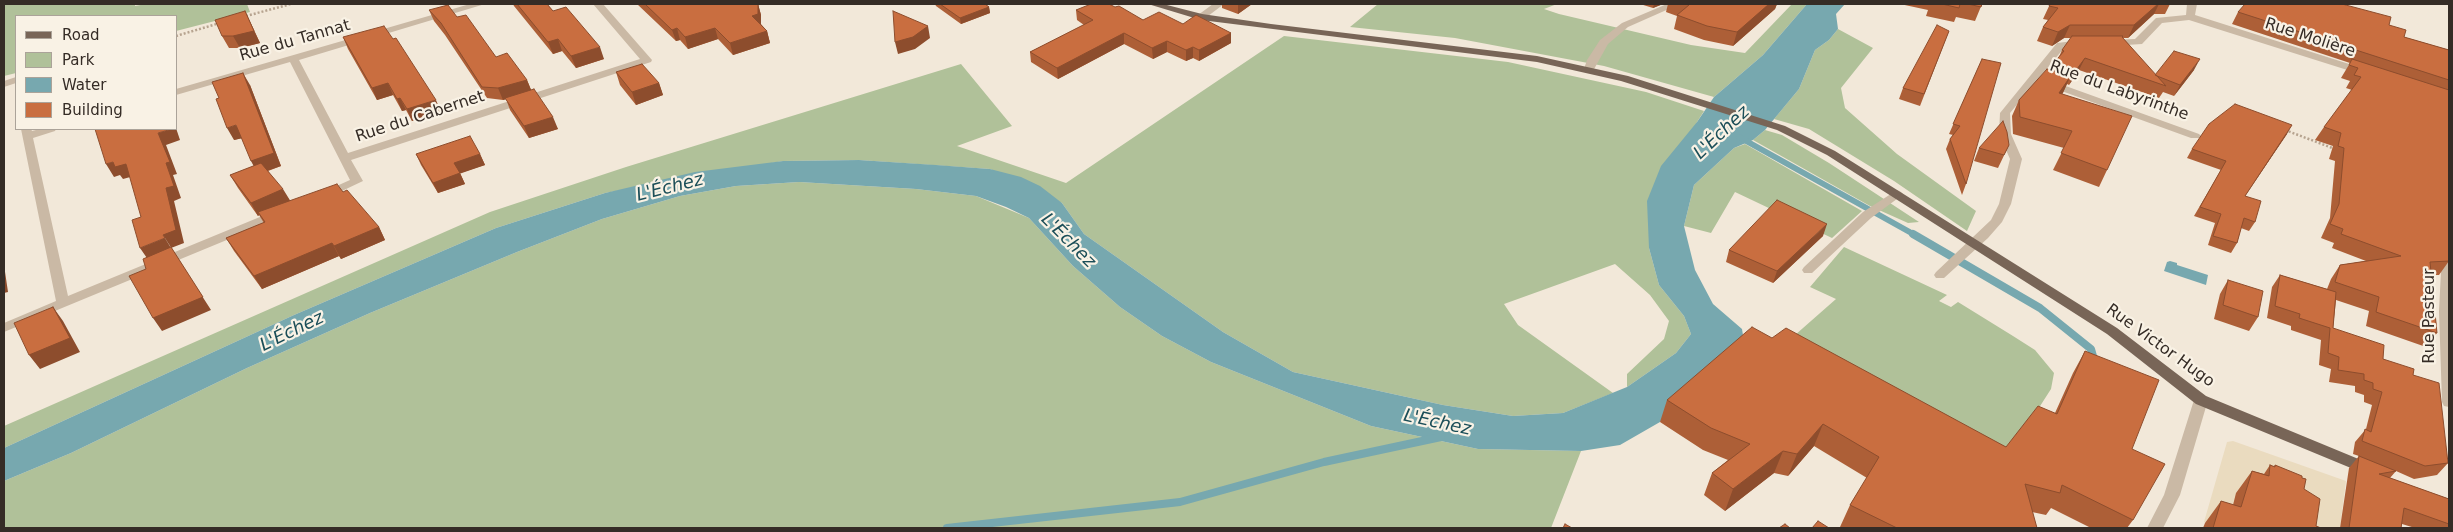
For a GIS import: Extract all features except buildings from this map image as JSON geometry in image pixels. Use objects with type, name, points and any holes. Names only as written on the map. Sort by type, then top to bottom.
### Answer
[{"type":"main road","name":"Rue Victor Hugo","points":[[1153,4],[1201,17],[1528,58],[1589,69],[1692,98],[1781,128],[1831,153],[2112,331],[2201,400],[2378,474]]},
{"type":"street","name":"Rue du Tannat","points":[[178,91],[480,4]]},
{"type":"street","name":"Rue du Cabernet","points":[[311,200],[357,181],[345,158],[647,60],[598,4]]},
{"type":"street","points":[[1201,17],[1219,4]]},
{"type":"street","points":[[1589,69],[1592,60],[1604,42],[1625,25],[1674,4]]},
{"type":"street","points":[[2190,17],[2192,4]]},
{"type":"street","name":"Rue Molière","points":[[1944,271],[1996,222],[2005,204],[2016,159],[2005,134],[2005,112],[2060,45],[2138,42],[2160,20],[2190,17],[2374,76]]},
{"type":"street","points":[[294,58],[345,158]]},
{"type":"street","name":"Rue du Labyrinthe","points":[[2032,77],[2195,136]]},
{"type":"street","points":[[43,130],[27,132],[63,303]]},
{"type":"street","points":[[1808,270],[1867,215],[1897,194]]},
{"type":"street","points":[[4,328],[284,212]]},
{"type":"street","name":"Rue Pasteur","points":[[2449,231],[2445,311],[2449,402]]},
{"type":"street","points":[[2154,528],[2172,495],[2201,400]]},
{"type":"path","points":[[243,17],[291,4]]},
{"type":"path","points":[[178,35],[224,22]]},
{"type":"path","points":[[2284,130],[2338,150]]},
{"type":"green space","points":[[4,4],[135,4],[135,6],[146,4],[247,4],[250,12],[178,30],[178,15],[15,15],[15,73],[4,76]]},
{"type":"green space","points":[[1378,4],[1557,4],[1544,9],[1691,45],[1745,53],[1792,4],[1807,4],[1763,55],[1714,97],[1604,66],[1455,38],[1350,27]]},
{"type":"green space","points":[[1838,29],[1873,48],[1841,88],[1845,108],[1897,154],[1976,211],[1967,231],[1894,181],[1809,129],[1774,119],[1799,89],[1815,50],[1829,40]]},
{"type":"green space","points":[[1284,36],[1508,62],[1646,92],[1704,111],[1697,122],[1649,248],[1659,285],[1684,316],[1691,334],[1676,353],[1627,387],[1627,374],[1664,339],[1669,321],[1650,295],[1615,264],[1504,304],[1518,325],[1613,393],[1563,413],[1513,416],[1443,405],[1293,372],[1223,332],[1084,234],[1062,203],[990,169],[859,160],[783,161],[605,193],[496,228],[294,315],[4,448],[4,426],[490,212],[626,167],[961,64],[1012,126],[957,146],[1066,183]]},
{"type":"green space","points":[[1765,130],[1782,135],[1829,163],[1919,222],[1908,223],[1870,206],[1753,140]]},
{"type":"green space","points":[[1745,144],[1862,211],[1832,238],[1735,192],[1711,233],[1684,226],[1694,185],[1734,148]]},
{"type":"green space","points":[[799,182],[916,189],[976,196],[1029,218],[1073,266],[1120,307],[1162,336],[1211,362],[1371,426],[1478,449],[1581,451],[1551,528],[4,528],[4,481],[71,453],[247,368],[370,313],[602,219],[680,196],[736,186]]},
{"type":"green space","points":[[1844,247],[1947,295],[1939,301],[1951,307],[1958,302],[2013,336],[2035,350],[2054,373],[2051,389],[2026,428],[1994,469],[1778,350],[1836,299],[1810,287]]},
{"type":"shaded area","points":[[2233,441],[2346,481],[2340,528],[2297,528],[2237,507],[2208,524],[2204,522],[2227,442]]},
{"type":"water","name":"L'Échez","points":[[1807,4],[1845,4],[1836,14],[1838,29],[1829,40],[1815,50],[1799,89],[1765,130],[1753,140],[1734,148],[1694,185],[1684,226],[1695,270],[1713,304],[1742,329],[1745,348],[1660,422],[1620,445],[1581,451],[1478,449],[1371,426],[1211,362],[1162,336],[1120,307],[1073,266],[1029,218],[1006,207],[976,196],[916,189],[799,182],[736,186],[680,196],[602,219],[370,313],[247,368],[71,453],[4,481],[4,448],[294,315],[496,228],[605,193],[695,172],[783,161],[859,160],[936,165],[990,169],[1021,177],[1040,186],[1062,203],[1084,234],[1223,332],[1293,372],[1443,405],[1513,416],[1563,413],[1627,387],[1676,353],[1691,334],[1684,316],[1659,285],[1649,248],[1647,201],[1661,166],[1697,122],[1714,97],[1763,55]]},
{"type":"water","points":[[2170,261],[2208,275],[2206,285],[2164,271],[2167,262]]},
{"type":"waterway","name":"L'Échez","points":[[1739,137],[1915,235]]},
{"type":"waterway","points":[[1913,234],[2040,308],[2091,349],[2095,363]]},
{"type":"waterway","name":"L'Échez","points":[[947,528],[1180,502],[1324,462],[1441,437]]}]
